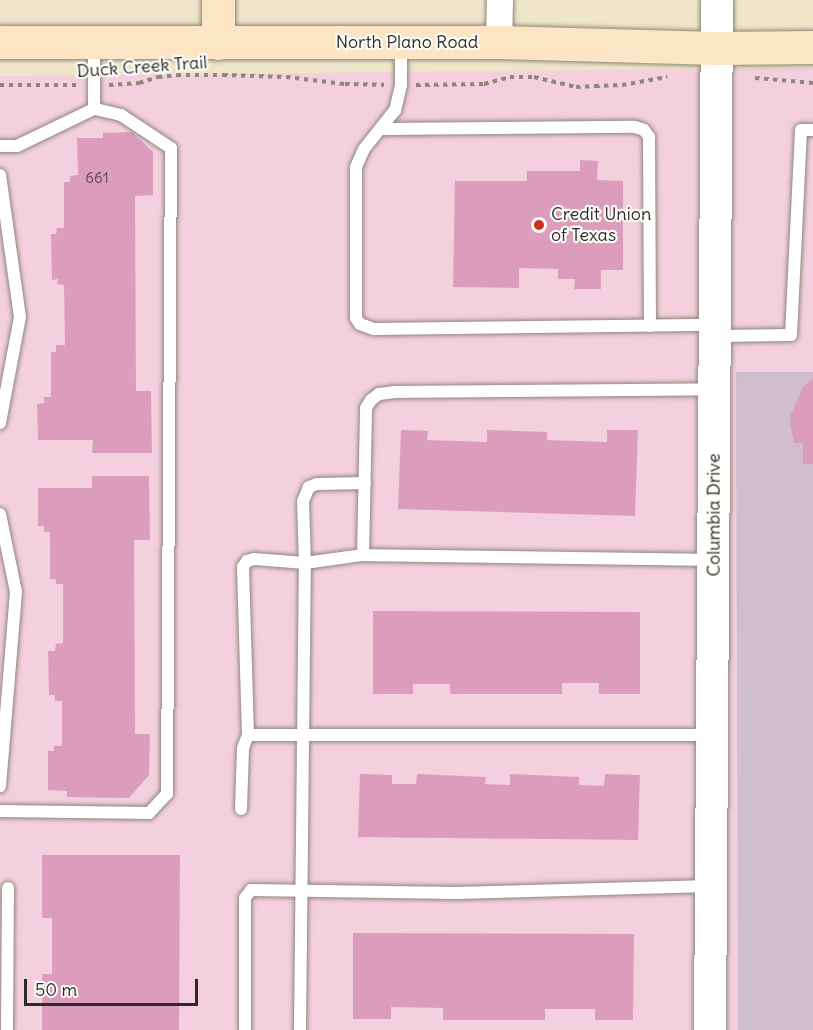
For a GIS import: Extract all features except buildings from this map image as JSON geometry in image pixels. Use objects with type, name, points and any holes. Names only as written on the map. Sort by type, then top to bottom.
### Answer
[{"type":"main road","points":[[218,0],[218,43]]},
{"type":"main road","name":"North Plano Road","points":[[0,42],[499,42],[717,48],[813,47]]},
{"type":"street","points":[[499,42],[500,0]]},
{"type":"street","name":"Columbia Drive","points":[[710,1030],[717,0]]},
{"type":"lane","points":[[94,42],[94,108]]},
{"type":"lane","points":[[402,42],[402,85],[395,110],[364,149],[356,167],[356,318],[360,324],[374,329],[650,326],[791,335],[801,130],[813,130]]},
{"type":"lane","points":[[0,146],[17,146],[94,108],[121,115],[171,148],[167,794],[149,813],[0,811]]},
{"type":"lane","points":[[382,129],[635,128],[644,130],[649,137],[650,326]]},
{"type":"lane","points":[[0,176],[21,317],[0,423]]},
{"type":"lane","points":[[363,555],[366,408],[379,394],[715,389]]},
{"type":"lane","points":[[300,1030],[305,563],[303,501],[309,488],[317,484],[365,483]]},
{"type":"lane","points":[[0,514],[16,592],[0,786]]},
{"type":"lane","points":[[241,809],[243,748],[248,735],[243,567],[247,561],[254,559],[305,563],[363,555],[714,560]]},
{"type":"lane","points":[[248,735],[712,735]]},
{"type":"lane","points":[[245,1030],[245,898],[251,890],[457,893],[711,886]]},
{"type":"lane","points":[[7,1030],[8,888]]},
{"type":"path","name":"Duck Creek Trail","points":[[0,85],[139,83],[158,77],[177,75],[286,76],[345,84],[484,84],[510,77],[534,76],[576,87],[604,86],[672,76]]},
{"type":"path","points":[[754,77],[813,83]]},
{"type":"shaded area","points":[[813,68],[813,1030],[0,1030],[0,76]]},
{"type":"shaded area","points":[[736,372],[813,372],[813,1030],[738,1030]]},
{"type":"place","name":"Credit Union of Texas","points":[[539,225]]}]
